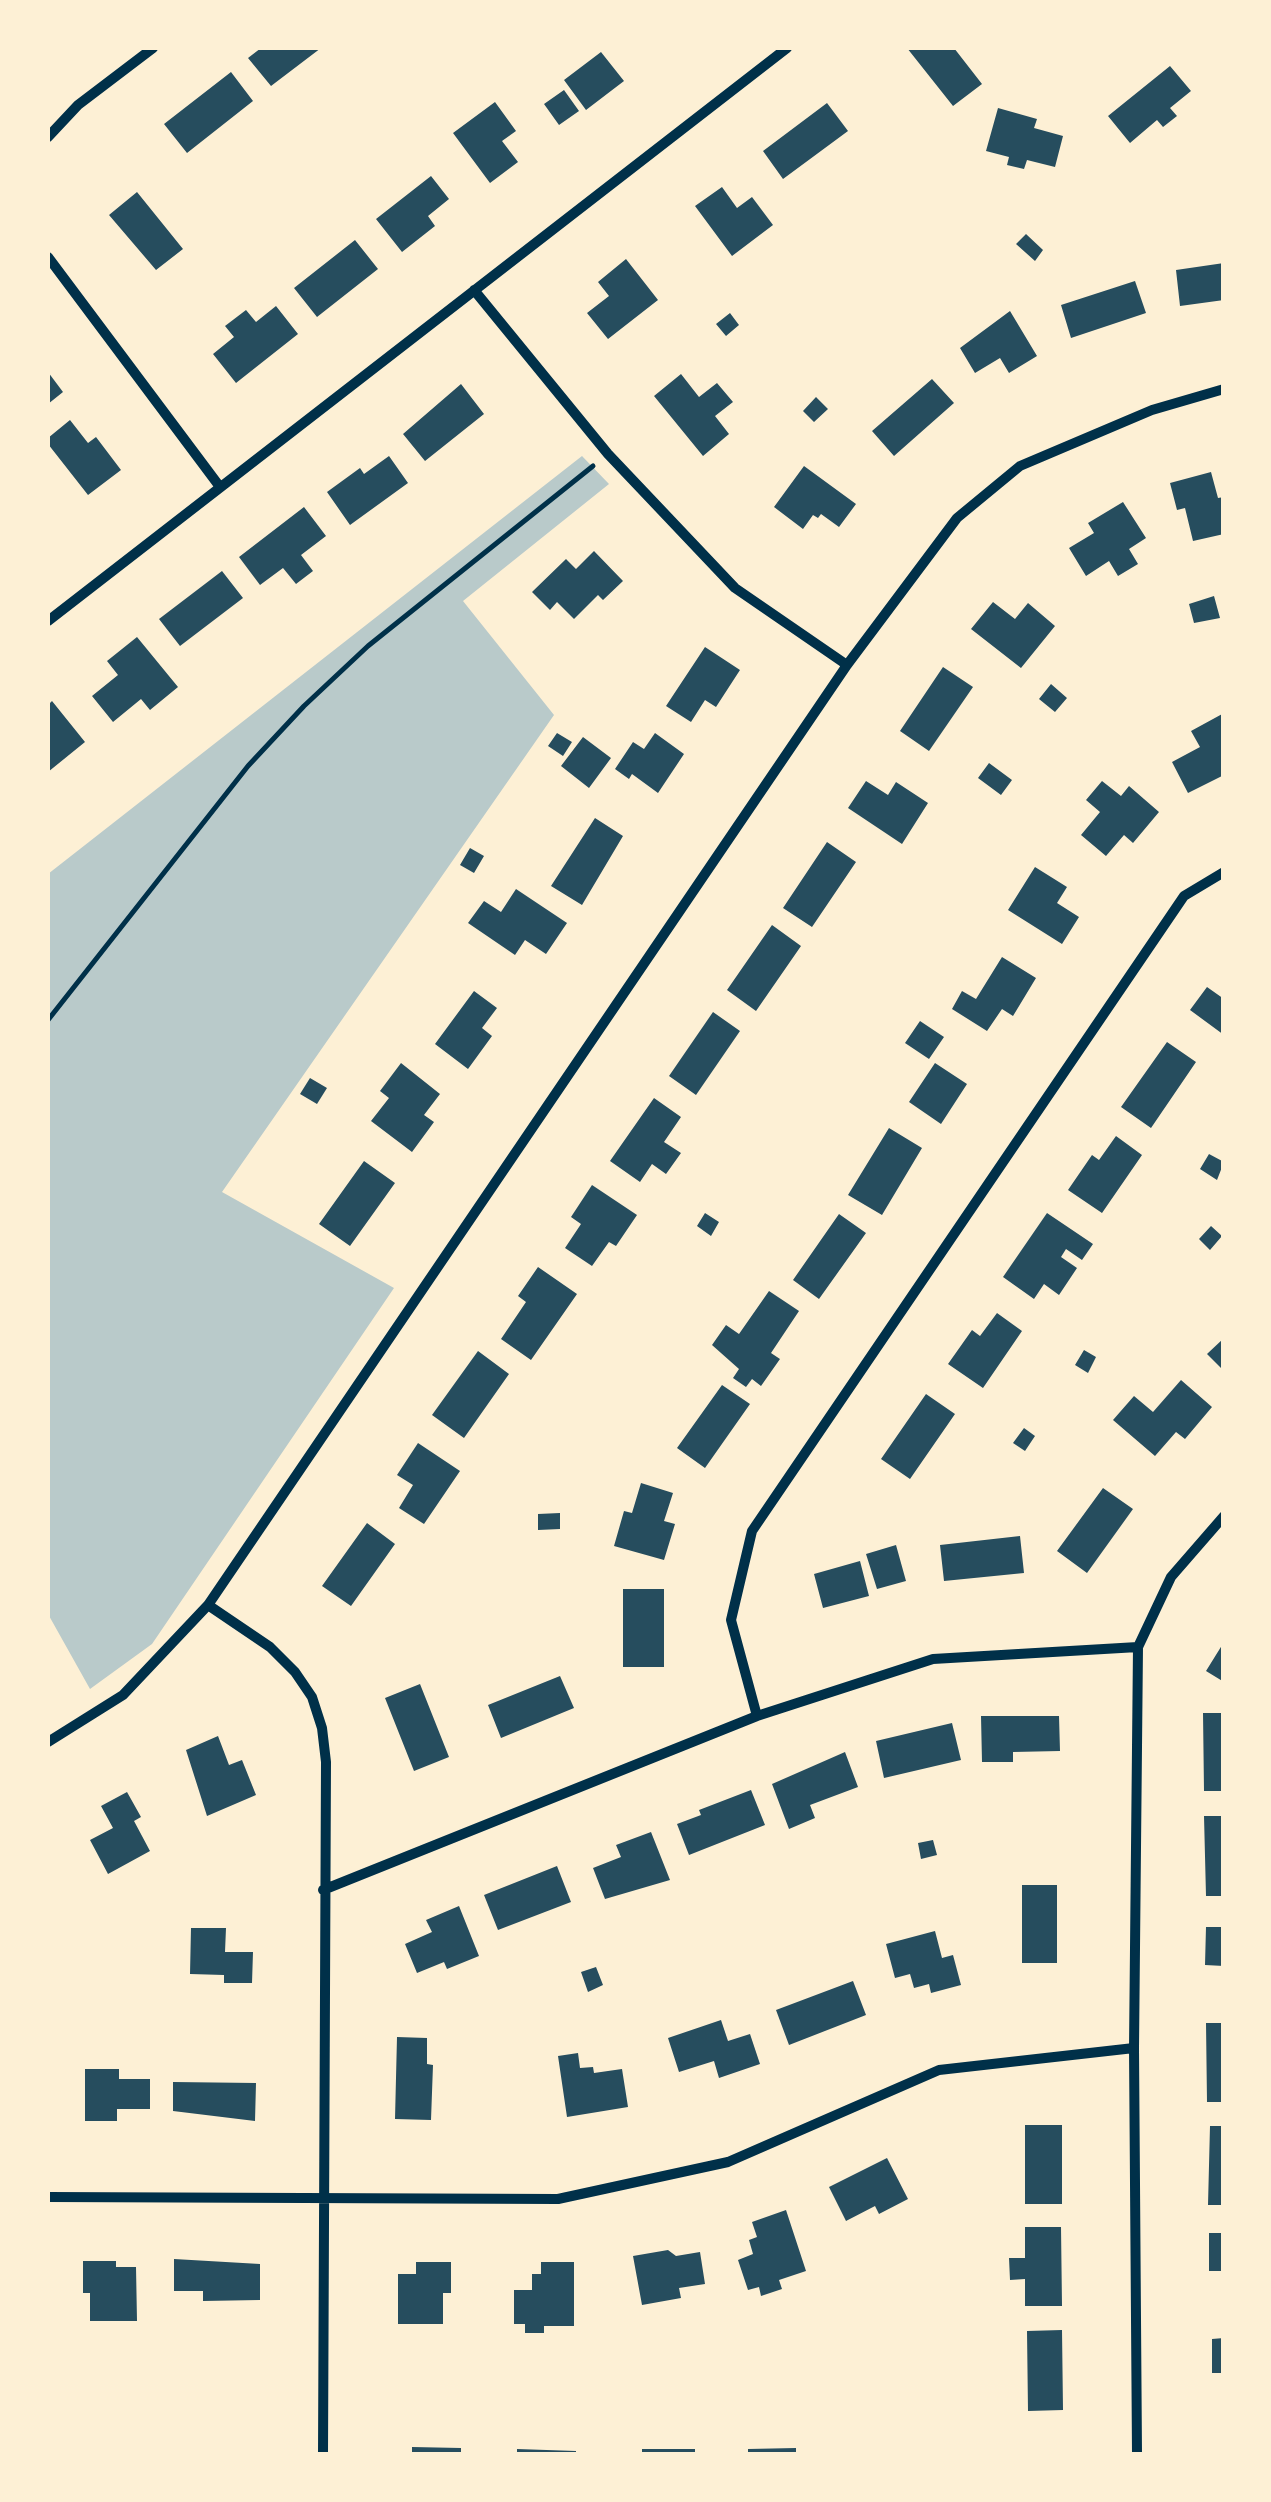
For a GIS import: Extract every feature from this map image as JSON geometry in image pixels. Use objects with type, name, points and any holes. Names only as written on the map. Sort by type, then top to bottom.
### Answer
[{"type":"street","points":[[48,137],[78,105],[152,48]]},
{"type":"street","points":[[48,621],[786,48]]},
{"type":"street","points":[[48,257],[220,488]]},
{"type":"street","points":[[474,290],[608,454],[735,588],[847,666]]},
{"type":"street","points":[[48,1742],[123,1695],[208,1606],[847,666],[958,518],[1020,466],[1152,410],[1224,389]]},
{"type":"street","points":[[757,1716],[731,1620],[752,1530],[1184,896],[1224,872]]},
{"type":"street","points":[[1137,2454],[1134,2048],[1138,1647],[1172,1578],[1224,1516]]},
{"type":"street","points":[[208,1606],[270,1647],[295,1672],[312,1698],[326,1762],[323,2454]]},
{"type":"street","points":[[323,1890],[757,1716],[933,1660],[1138,1647]]},
{"type":"street","points":[[48,2197],[558,2199],[728,2162],[940,2070],[1134,2048]]},
{"type":"path","points":[[48,1020],[248,766],[304,706],[368,646],[608,454]]},
{"type":"shaded area","points":[[582,456],[609,484],[463,601],[554,715],[222,1192],[394,1288],[152,1644],[90,1689],[48,1614],[48,874]]},
{"type":"building","points":[[261,48],[321,48],[271,86],[248,58]]},
{"type":"building","points":[[907,48],[954,48],[982,84],[953,106]]},
{"type":"building","points":[[601,52],[624,81],[586,110],[564,80]]},
{"type":"building","points":[[1170,66],[1191,91],[1170,108],[1177,116],[1163,127],[1157,120],[1130,143],[1108,116]]},
{"type":"building","points":[[231,72],[253,101],[187,153],[164,124]]},
{"type":"building","points":[[564,90],[579,111],[559,125],[544,104]]},
{"type":"building","points":[[495,102],[516,131],[502,141],[518,162],[490,183],[453,133]]},
{"type":"building","points":[[827,103],[848,131],[783,179],[763,151]]},
{"type":"building","points":[[998,108],[1037,119],[1034,128],[1063,136],[1055,167],[1027,160],[1024,169],[1007,165],[1009,157],[986,151]]},
{"type":"building","points":[[431,176],[449,199],[428,216],[435,226],[402,252],[376,219]]},
{"type":"building","points":[[722,187],[737,208],[752,197],[773,225],[732,256],[695,206]]},
{"type":"building","points":[[137,192],[183,249],[156,270],[109,215]]},
{"type":"building","points":[[1026,234],[1043,250],[1035,261],[1016,244]]},
{"type":"building","points":[[355,240],[378,269],[317,317],[294,288]]},
{"type":"building","points":[[626,259],[658,300],[608,339],[587,313],[609,296],[598,282]]},
{"type":"building","points":[[1224,263],[1224,300],[1180,306],[1176,270]]},
{"type":"building","points":[[1135,281],[1146,313],[1071,338],[1061,305]]},
{"type":"building","points":[[276,306],[298,334],[236,383],[213,354],[234,337],[225,326],[246,310],[256,322]]},
{"type":"building","points":[[1010,311],[1037,356],[1009,373],[1000,358],[975,373],[960,348]]},
{"type":"building","points":[[730,313],[739,325],[726,336],[716,324]]},
{"type":"building","points":[[48,372],[63,392],[48,404]]},
{"type":"building","points":[[681,374],[699,397],[717,383],[733,402],[715,416],[729,434],[703,456],[654,396]]},
{"type":"building","points":[[932,379],[954,403],[894,456],[872,431]]},
{"type":"building","points":[[461,384],[484,414],[425,461],[403,434]]},
{"type":"building","points":[[816,397],[828,409],[814,422],[803,411]]},
{"type":"building","points":[[70,420],[88,443],[96,437],[121,470],[88,495],[48,444],[48,438]]},
{"type":"building","points":[[389,456],[408,483],[350,525],[327,492],[360,468],[364,474]]},
{"type":"building","points":[[804,466],[856,504],[839,527],[821,514],[818,518],[813,515],[803,529],[774,507]]},
{"type":"building","points":[[1211,472],[1218,498],[1224,497],[1224,534],[1193,541],[1185,508],[1177,510],[1170,483]]},
{"type":"building","points":[[1123,502],[1146,538],[1129,549],[1138,564],[1118,576],[1109,561],[1086,576],[1069,548],[1094,533],[1088,523]]},
{"type":"building","points":[[304,507],[326,536],[301,555],[313,571],[296,584],[283,568],[260,585],[239,557]]},
{"type":"building","points":[[594,551],[623,581],[603,600],[598,595],[574,619],[557,602],[550,610],[532,592],[566,559],[576,569]]},
{"type":"building","points":[[222,571],[243,598],[180,646],[159,619]]},
{"type":"building","points":[[1214,596],[1220,618],[1194,623],[1189,604]]},
{"type":"building","points":[[993,602],[1015,619],[1028,603],[1055,626],[1021,668],[971,629]]},
{"type":"building","points":[[137,637],[178,687],[150,710],[141,699],[113,722],[92,696],[118,675],[107,661]]},
{"type":"building","points":[[705,647],[740,670],[716,707],[705,700],[691,722],[666,706]]},
{"type":"building","points":[[943,667],[973,687],[929,751],[900,731]]},
{"type":"building","points":[[1051,684],[1067,698],[1055,712],[1039,699]]},
{"type":"building","points":[[52,701],[85,742],[48,772],[48,705]]},
{"type":"building","points":[[1224,713],[1224,775],[1188,793],[1172,762],[1200,747],[1191,731]]},
{"type":"building","points":[[557,733],[572,742],[563,756],[548,746]]},
{"type":"building","points":[[655,733],[684,754],[658,793],[632,774],[629,779],[615,769],[633,742],[644,749]]},
{"type":"building","points":[[583,737],[611,758],[589,788],[561,766]]},
{"type":"building","points":[[989,763],[1012,780],[1001,795],[978,778]]},
{"type":"building","points":[[866,781],[888,795],[896,782],[928,803],[902,844],[848,808]]},
{"type":"building","points":[[1102,781],[1121,796],[1129,786],[1159,812],[1133,843],[1124,835],[1106,856],[1081,835],[1100,812],[1086,800]]},
{"type":"building","points":[[595,818],[623,836],[582,905],[551,886]]},
{"type":"building","points":[[827,842],[856,862],[812,927],[783,908]]},
{"type":"building","points":[[470,848],[484,856],[474,873],[460,865]]},
{"type":"building","points":[[1035,867],[1067,887],[1057,903],[1079,917],[1062,944],[1008,910]]},
{"type":"building","points":[[516,889],[567,923],[546,954],[525,940],[515,955],[468,923],[484,901],[501,912]]},
{"type":"building","points":[[772,925],[801,946],[756,1011],[727,990]]},
{"type":"building","points":[[1002,957],[1036,978],[1013,1016],[1002,1009],[987,1031],[952,1009],[962,991],[976,999]]},
{"type":"building","points":[[1207,987],[1224,999],[1224,1035],[1190,1010]]},
{"type":"building","points":[[474,991],[497,1008],[482,1028],[492,1036],[468,1069],[435,1044]]},
{"type":"building","points":[[713,1012],[740,1031],[696,1095],[669,1076]]},
{"type":"building","points":[[920,1021],[944,1037],[929,1059],[905,1043]]},
{"type":"building","points":[[1167,1042],[1196,1062],[1151,1128],[1121,1107]]},
{"type":"building","points":[[401,1063],[440,1094],[424,1115],[434,1122],[412,1152],[371,1121],[389,1098],[380,1091]]},
{"type":"building","points":[[935,1063],[967,1084],[941,1124],[909,1102]]},
{"type":"building","points":[[310,1078],[327,1088],[317,1104],[300,1094]]},
{"type":"building","points":[[654,1098],[681,1117],[664,1142],[681,1153],[666,1174],[652,1164],[640,1182],[610,1161]]},
{"type":"building","points":[[889,1128],[922,1148],[882,1215],[848,1195]]},
{"type":"building","points":[[1116,1136],[1142,1155],[1102,1213],[1068,1190],[1092,1155],[1099,1160]]},
{"type":"building","points":[[1209,1154],[1224,1162],[1217,1180],[1200,1169]]},
{"type":"building","points":[[364,1161],[395,1183],[350,1246],[319,1224]]},
{"type":"building","points":[[592,1185],[637,1215],[616,1246],[609,1242],[592,1266],[565,1248],[581,1224],[571,1217]]},
{"type":"building","points":[[705,1213],[719,1222],[711,1236],[697,1226]]},
{"type":"building","points":[[1047,1213],[1093,1244],[1082,1260],[1066,1249],[1061,1257],[1077,1268],[1059,1295],[1044,1284],[1034,1299],[1003,1277]]},
{"type":"building","points":[[839,1214],[866,1233],[819,1299],[793,1280]]},
{"type":"building","points":[[1211,1226],[1222,1236],[1210,1250],[1199,1239]]},
{"type":"building","points":[[538,1267],[577,1294],[531,1360],[501,1339],[526,1302],[518,1296]]},
{"type":"building","points":[[769,1291],[799,1311],[771,1353],[780,1359],[761,1386],[752,1379],[746,1387],[733,1378],[739,1369],[712,1345],[726,1325],[739,1334]]},
{"type":"building","points":[[997,1313],[1022,1331],[983,1388],[948,1364],[972,1330],[980,1336]]},
{"type":"building","points":[[1224,1338],[1224,1371],[1207,1354]]},
{"type":"building","points":[[1084,1350],[1096,1357],[1088,1373],[1075,1365]]},
{"type":"building","points":[[478,1351],[509,1374],[464,1438],[432,1415]]},
{"type":"building","points":[[1181,1380],[1212,1407],[1185,1439],[1176,1432],[1155,1456],[1113,1420],[1134,1396],[1153,1412]]},
{"type":"building","points":[[722,1385],[750,1404],[705,1468],[677,1448]]},
{"type":"building","points":[[926,1394],[955,1414],[910,1479],[881,1459]]},
{"type":"building","points":[[1024,1428],[1035,1436],[1025,1451],[1013,1443]]},
{"type":"building","points":[[418,1443],[460,1471],[424,1524],[399,1508],[413,1485],[397,1475]]},
{"type":"building","points":[[641,1483],[673,1493],[664,1521],[675,1524],[664,1560],[614,1546],[624,1511],[632,1513]]},
{"type":"building","points":[[1103,1488],[1133,1509],[1087,1573],[1057,1551]]},
{"type":"building","points":[[560,1513],[560,1529],[538,1530],[538,1514]]},
{"type":"building","points":[[367,1523],[395,1544],[351,1606],[322,1586]]},
{"type":"building","points":[[1020,1536],[1024,1573],[944,1581],[940,1545]]},
{"type":"building","points":[[896,1545],[906,1581],[877,1589],[866,1554]]},
{"type":"building","points":[[860,1561],[869,1596],[823,1608],[814,1574]]},
{"type":"building","points":[[623,1589],[664,1589],[664,1667],[623,1667]]},
{"type":"building","points":[[1224,1642],[1224,1682],[1206,1671]]},
{"type":"building","points":[[560,1676],[574,1708],[501,1738],[488,1705]]},
{"type":"building","points":[[420,1684],[449,1757],[414,1771],[385,1698]]},
{"type":"building","points":[[1203,1713],[1224,1713],[1224,1791],[1204,1791]]},
{"type":"building","points":[[981,1716],[1059,1716],[1060,1751],[1013,1752],[1013,1762],[982,1762]]},
{"type":"building","points":[[952,1723],[961,1760],[884,1778],[876,1741]]},
{"type":"building","points":[[218,1736],[229,1765],[242,1760],[256,1795],[207,1816],[186,1750]]},
{"type":"building","points":[[845,1752],[858,1787],[810,1805],[815,1818],[789,1829],[772,1784]]},
{"type":"building","points":[[751,1790],[765,1825],[689,1855],[677,1824],[701,1815],[699,1810]]},
{"type":"building","points":[[127,1792],[141,1817],[134,1821],[150,1851],[108,1874],[90,1840],[113,1828],[101,1806]]},
{"type":"building","points":[[1204,1816],[1224,1816],[1224,1896],[1206,1896]]},
{"type":"building","points":[[651,1832],[670,1880],[605,1899],[593,1868],[621,1857],[616,1845]]},
{"type":"building","points":[[933,1840],[937,1855],[921,1859],[918,1843]]},
{"type":"building","points":[[557,1866],[571,1902],[498,1930],[484,1895]]},
{"type":"building","points":[[1022,1885],[1057,1885],[1057,1963],[1022,1963]]},
{"type":"building","points":[[459,1906],[479,1956],[447,1969],[444,1962],[417,1973],[405,1944],[432,1932],[426,1920]]},
{"type":"building","points":[[1206,1927],[1224,1927],[1224,1966],[1205,1965]]},
{"type":"building","points":[[191,1928],[226,1928],[225,1952],[253,1952],[252,1983],[224,1983],[224,1975],[190,1974]]},
{"type":"building","points":[[935,1931],[942,1958],[953,1955],[961,1985],[931,1993],[929,1984],[914,1988],[910,1974],[895,1978],[886,1944]]},
{"type":"building","points":[[596,1967],[603,1985],[588,1992],[581,1972]]},
{"type":"building","points":[[853,1981],[866,2015],[789,2045],[776,2010]]},
{"type":"building","points":[[721,2020],[728,2041],[750,2034],[760,2064],[719,2078],[714,2061],[679,2072],[668,2038]]},
{"type":"building","points":[[1206,2023],[1224,2023],[1224,2102],[1207,2102]]},
{"type":"building","points":[[397,2037],[427,2038],[427,2064],[433,2065],[431,2120],[395,2119]]},
{"type":"building","points":[[578,2053],[580,2068],[593,2067],[594,2073],[622,2069],[628,2107],[567,2117],[558,2056]]},
{"type":"building","points":[[85,2069],[119,2069],[119,2079],[150,2079],[150,2109],[117,2109],[117,2121],[85,2121]]},
{"type":"building","points":[[173,2082],[256,2083],[255,2121],[173,2111]]},
{"type":"building","points":[[1025,2125],[1062,2125],[1062,2204],[1025,2204]]},
{"type":"building","points":[[1210,2126],[1224,2126],[1224,2205],[1208,2205]]},
{"type":"building","points":[[887,2158],[908,2199],[879,2214],[875,2206],[846,2221],[829,2187]]},
{"type":"building","points":[[786,2210],[806,2271],[779,2280],[782,2289],[761,2296],[759,2287],[748,2290],[738,2260],[753,2254],[749,2240],[757,2237],[752,2222]]},
{"type":"building","points":[[1025,2227],[1061,2227],[1062,2306],[1025,2306],[1025,2279],[1010,2280],[1009,2258],[1025,2258]]},
{"type":"building","points":[[1209,2233],[1224,2233],[1224,2271],[1209,2271]]},
{"type":"building","points":[[668,2250],[676,2256],[700,2252],[705,2284],[679,2288],[681,2298],[642,2305],[633,2256]]},
{"type":"building","points":[[174,2259],[260,2264],[260,2300],[203,2301],[203,2291],[174,2291]]},
{"type":"building","points":[[83,2261],[116,2261],[116,2267],[136,2267],[137,2321],[90,2321],[90,2293],[83,2293]]},
{"type":"building","points":[[416,2262],[451,2262],[451,2293],[443,2293],[443,2324],[398,2324],[398,2274],[416,2274]]},
{"type":"building","points":[[541,2262],[574,2262],[574,2326],[544,2326],[544,2333],[525,2333],[525,2324],[514,2324],[514,2290],[532,2290],[532,2274],[541,2274]]},
{"type":"building","points":[[1062,2330],[1063,2410],[1028,2411],[1027,2331]]},
{"type":"building","points":[[1224,2338],[1224,2373],[1212,2373],[1212,2339]]},
{"type":"building","points":[[412,2447],[461,2448],[461,2454],[412,2454]]},
{"type":"building","points":[[796,2448],[796,2454],[748,2454],[748,2449]]},
{"type":"building","points":[[517,2449],[576,2451],[576,2454],[517,2454]]},
{"type":"building","points":[[642,2449],[695,2449],[695,2454],[642,2454]]}]
